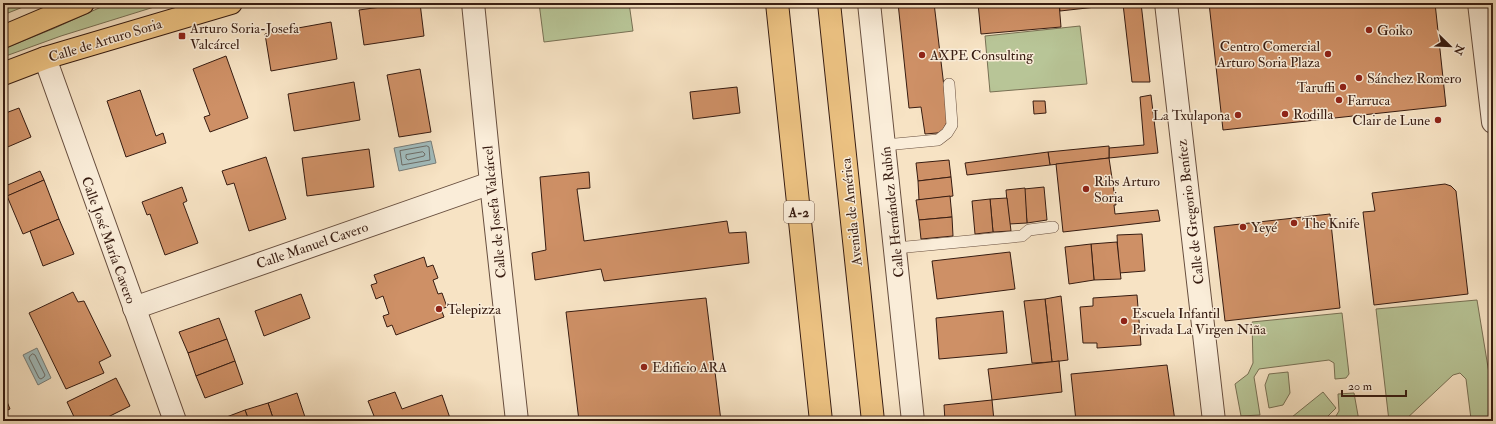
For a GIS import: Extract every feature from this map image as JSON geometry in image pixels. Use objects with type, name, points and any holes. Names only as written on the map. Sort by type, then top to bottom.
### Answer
[{"type":"main road","points":[[3,37],[83,3]]},
{"type":"main road","name":"Calle de Arturo Soria","points":[[3,74],[45,58],[231,3]]},
{"type":"main road","name":"A-2","points":[[777,3],[821,421]]},
{"type":"main road","name":"Avenida de América","points":[[829,3],[873,421]]},
{"type":"street","name":"Calle de Josefa Valcárcel","points":[[473,3],[517,421]]},
{"type":"street","name":"Calle Hernández Rubín","points":[[869,3],[896,248],[913,421]]},
{"type":"street","name":"Calle de Gregorio Benítez","points":[[1166,3],[1214,421]]},
{"type":"street","points":[[1478,3],[1493,122]]},
{"type":"street","name":"Calle José María Cavero","points":[[45,58],[175,421]]},
{"type":"street","name":"Calle Manuel Cavero","points":[[134,308],[491,183]]},
{"type":"lane","points":[[885,145],[938,140],[947,133],[952,125],[949,84]]},
{"type":"lane","points":[[896,248],[1022,236],[1028,230],[1053,226]]},
{"type":"green space","points":[[3,3],[33,3],[3,15]]},
{"type":"green space","points":[[110,3],[167,3],[61,36],[3,57],[3,49],[55,28]]},
{"type":"green space","points":[[539,3],[629,3],[633,31],[544,42]]},
{"type":"green space","points":[[1080,26],[1087,84],[990,92],[985,36]]},
{"type":"green space","points":[[1477,300],[1493,398],[1493,417],[1471,419],[1466,379],[1460,373],[1453,375],[1404,421],[1389,421],[1376,309]]},
{"type":"green space","points":[[1342,313],[1349,374],[1346,378],[1335,379],[1334,363],[1329,360],[1259,369],[1254,377],[1260,415],[1241,416],[1235,384],[1248,374],[1253,363],[1252,322]]},
{"type":"green space","points":[[1288,372],[1290,393],[1283,405],[1269,408],[1265,385],[1269,374]]},
{"type":"green space","points":[[1323,392],[1336,408],[1323,421],[1296,421],[1292,417]]},
{"type":"green space","points":[[1354,393],[1359,421],[1333,421],[1339,411],[1338,394]]},
{"type":"water","points":[[431,141],[436,163],[399,171],[394,148]]},
{"type":"water","points":[[37,348],[51,378],[38,385],[23,355]]},
{"type":"building","points":[[420,3],[424,36],[364,45],[359,10]]},
{"type":"building","name":"AXPE Consulting","points":[[898,3],[934,3],[948,120],[942,132],[925,134],[921,107],[909,108]]},
{"type":"building","points":[[978,3],[1059,3],[1061,27],[981,34]]},
{"type":"building","points":[[1059,3],[1113,3],[1114,5],[1060,11]]},
{"type":"building","points":[[1141,3],[1150,82],[1132,82],[1123,4]]},
{"type":"building","name":"Centro Comercial Arturo Soria Plaza","points":[[1209,3],[1435,3],[1446,106],[1223,130]]},
{"type":"building","points":[[331,22],[337,59],[271,71],[265,34]]},
{"type":"building","points":[[226,56],[248,118],[210,132],[204,117],[210,115],[193,69]]},
{"type":"building","points":[[420,69],[431,132],[399,137],[387,75]]},
{"type":"building","points":[[354,82],[360,120],[294,131],[288,94]]},
{"type":"building","points":[[737,87],[740,113],[693,119],[690,92]]},
{"type":"building","points":[[140,90],[156,136],[163,133],[166,143],[126,157],[107,101]]},
{"type":"building","points":[[1151,95],[1158,153],[1109,158],[1109,148],[1144,145],[1140,97]]},
{"type":"building","points":[[1033,101],[1045,101],[1046,113],[1034,114]]},
{"type":"building","points":[[19,108],[31,137],[3,149],[3,114]]},
{"type":"building","points":[[1109,146],[1109,158],[1050,165],[1048,152]]},
{"type":"building","points":[[369,149],[374,187],[307,196],[302,158]]},
{"type":"building","points":[[1048,152],[1050,165],[967,175],[965,163]]},
{"type":"building","points":[[266,157],[286,219],[249,231],[234,183],[227,185],[222,171]]},
{"type":"building","name":"Ribs Arturo Soria","points":[[1109,158],[1116,205],[1114,205],[1115,214],[1158,210],[1160,221],[1063,232],[1056,164]]},
{"type":"building","points":[[949,160],[951,177],[918,181],[916,163]]},
{"type":"building","points":[[40,171],[44,180],[3,198],[3,187]]},
{"type":"building","points":[[589,172],[590,188],[577,189],[584,241],[727,221],[729,233],[746,232],[749,263],[604,281],[601,269],[535,280],[532,253],[546,250],[540,177]]},
{"type":"building","points":[[951,177],[953,196],[919,200],[918,181]]},
{"type":"building","points":[[44,180],[59,219],[23,234],[7,196]]},
{"type":"building","points":[[1445,184],[1451,186],[1456,191],[1468,294],[1374,305],[1363,212],[1375,211],[1372,193]]},
{"type":"building","points":[[182,187],[187,201],[183,203],[198,243],[165,255],[150,214],[147,215],[142,202]]},
{"type":"building","points":[[1044,187],[1047,220],[1027,223],[1024,189]]},
{"type":"building","points":[[1025,188],[1027,223],[1009,224],[1006,190]]},
{"type":"building","points":[[950,196],[952,217],[919,220],[916,200]]},
{"type":"building","points":[[1007,198],[1011,231],[993,232],[990,199]]},
{"type":"building","points":[[990,199],[993,232],[975,234],[972,201]]},
{"type":"building","points":[[1330,214],[1340,308],[1225,321],[1214,227]]},
{"type":"building","points":[[952,217],[953,236],[921,239],[919,220]]},
{"type":"building","points":[[59,219],[74,254],[43,266],[30,231]]},
{"type":"building","points":[[1142,234],[1145,271],[1119,273],[1117,235]]},
{"type":"building","points":[[1117,242],[1121,279],[1094,280],[1091,244]]},
{"type":"building","points":[[1091,244],[1094,280],[1069,284],[1065,247]]},
{"type":"building","points":[[1010,252],[1015,289],[937,299],[932,261]]},
{"type":"building","points":[[424,257],[427,267],[433,265],[438,278],[433,280],[438,294],[442,293],[447,307],[441,309],[444,317],[396,335],[392,325],[387,327],[383,316],[389,314],[383,296],[376,299],[371,285],[377,283],[374,275]]},
{"type":"building","points":[[73,292],[78,302],[84,301],[111,356],[99,362],[104,373],[66,389],[29,313]]},
{"type":"building","points":[[301,294],[310,318],[264,336],[255,311]]},
{"type":"building","points":[[1137,295],[1141,345],[1097,348],[1097,343],[1083,343],[1080,307],[1093,306],[1093,298]]},
{"type":"building","points":[[1061,296],[1068,360],[1052,362],[1045,299]]},
{"type":"building","name":"Edificio ARA","points":[[706,298],[721,421],[579,421],[566,312]]},
{"type":"building","points":[[1045,299],[1052,362],[1032,363],[1024,301]]},
{"type":"building","points":[[1003,311],[1007,353],[939,359],[936,318]]},
{"type":"building","points":[[219,318],[227,339],[188,353],[179,332]]},
{"type":"building","points":[[227,339],[235,361],[196,376],[188,353]]},
{"type":"building","points":[[235,361],[243,384],[205,398],[196,376]]},
{"type":"building","points":[[1059,361],[1062,392],[992,400],[988,369]]},
{"type":"building","points":[[1167,365],[1175,421],[1076,421],[1071,374]]},
{"type":"building","points":[[116,378],[130,406],[100,421],[76,421],[67,402]]},
{"type":"building","points":[[3,392],[10,409],[3,412]]},
{"type":"building","points":[[395,392],[402,409],[442,395],[451,421],[376,421],[368,401]]},
{"type":"building","points":[[297,393],[306,420],[274,421],[268,403]]},
{"type":"building","points":[[992,400],[994,421],[945,421],[944,405]]},
{"type":"building","points":[[268,403],[274,421],[249,421],[245,410]]},
{"type":"building","points":[[245,410],[249,421],[216,421]]},
{"type":"place","name":"Goiko","points":[[1369,30]]},
{"type":"place","name":"Arturo Soria-Josefa Valcárcel","points":[[182,36]]},
{"type":"place","name":"Centro Comercial Arturo Soria Plaza","points":[[1328,54]]},
{"type":"place","name":"AXPE Consulting","points":[[922,55]]},
{"type":"place","name":"Sánchez Romero","points":[[1359,78]]},
{"type":"place","name":"Taruffi","points":[[1343,87]]},
{"type":"place","name":"Farruca","points":[[1339,100]]},
{"type":"place","name":"Rodilla","points":[[1285,114]]},
{"type":"place","name":"La Txulapona","points":[[1238,115]]},
{"type":"place","name":"Clair de Lune","points":[[1438,120]]},
{"type":"place","name":"Ribs Arturo Soria","points":[[1086,189]]},
{"type":"place","name":"The Knife","points":[[1294,223]]},
{"type":"place","name":"Yeyé","points":[[1243,227]]},
{"type":"place","name":"Telepizza","points":[[439,309]]},
{"type":"place","name":"Escuela Infantil Privada La Virgen Niña","points":[[1124,321]]},
{"type":"place","name":"Edificio ARA","points":[[644,367]]}]
